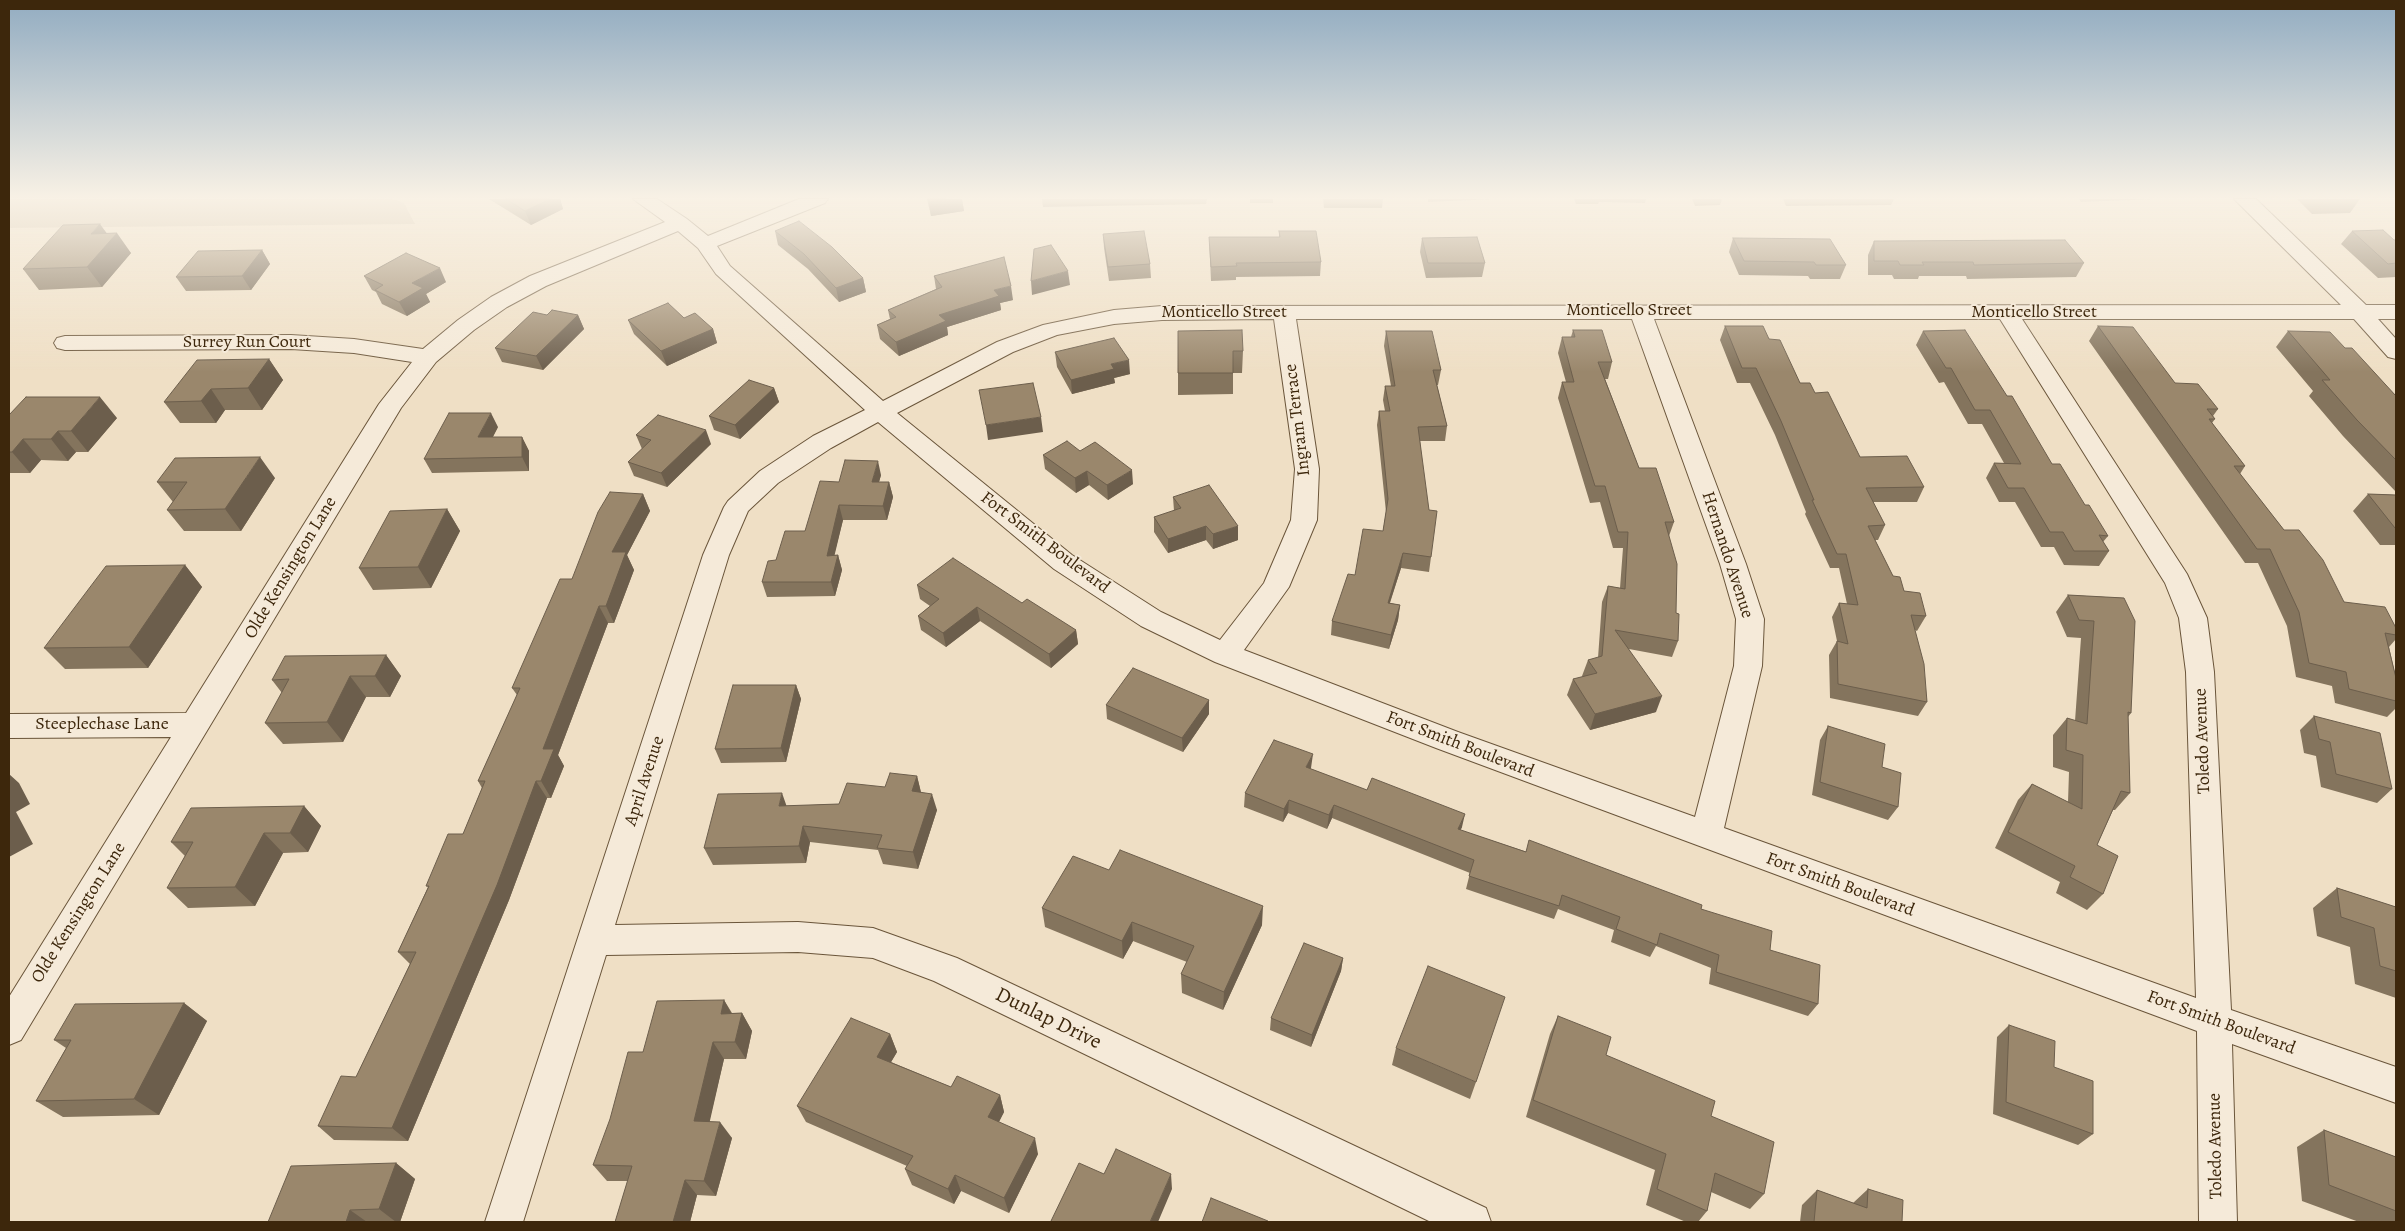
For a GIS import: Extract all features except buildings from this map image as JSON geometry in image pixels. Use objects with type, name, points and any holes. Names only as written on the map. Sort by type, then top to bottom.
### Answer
[{"type":"street","name":"Olde Kensington Lane","points":[[9,1028],[391,404],[428,357],[466,325],[499,302],[538,281],[598,256]]},
{"type":"street","name":"Fort Smith Boulevard","points":[[714,256],[723,270],[882,413],[1063,562],[1151,619],[1225,654],[1437,737],[2214,1021],[2396,1085]]},
{"type":"street","points":[[2303,256],[2360,312],[2396,352]]},
{"type":"street","name":"Monticello Street","points":[[882,413],[1005,347],[1051,330],[1124,316],[1162,313],[1640,311],[2007,313],[2396,312]]},
{"type":"street","name":"Hernando Avenue","points":[[1640,311],[1733,564],[1750,619],[1748,666],[1706,836]]},
{"type":"street","name":"Ingram Terrace","points":[[1225,654],[1276,587],[1304,520],[1308,469],[1284,313]]},
{"type":"street","name":"Toledo Avenue","points":[[2007,313],[2178,581],[2193,618],[2200,672],[2214,1021],[2218,1222]]},
{"type":"street","name":"Surrey Run Court","points":[[65,343],[291,342],[354,346],[428,357]]},
{"type":"street","name":"April Avenue","points":[[504,1222],[716,555],[737,507],[769,477],[822,442],[882,413]]},
{"type":"street","name":"Steeplechase Lane","points":[[9,726],[195,725]]},
{"type":"street","name":"Dunlap Drive","points":[[594,940],[798,937],[873,943],[945,969],[1472,1222]]}]
